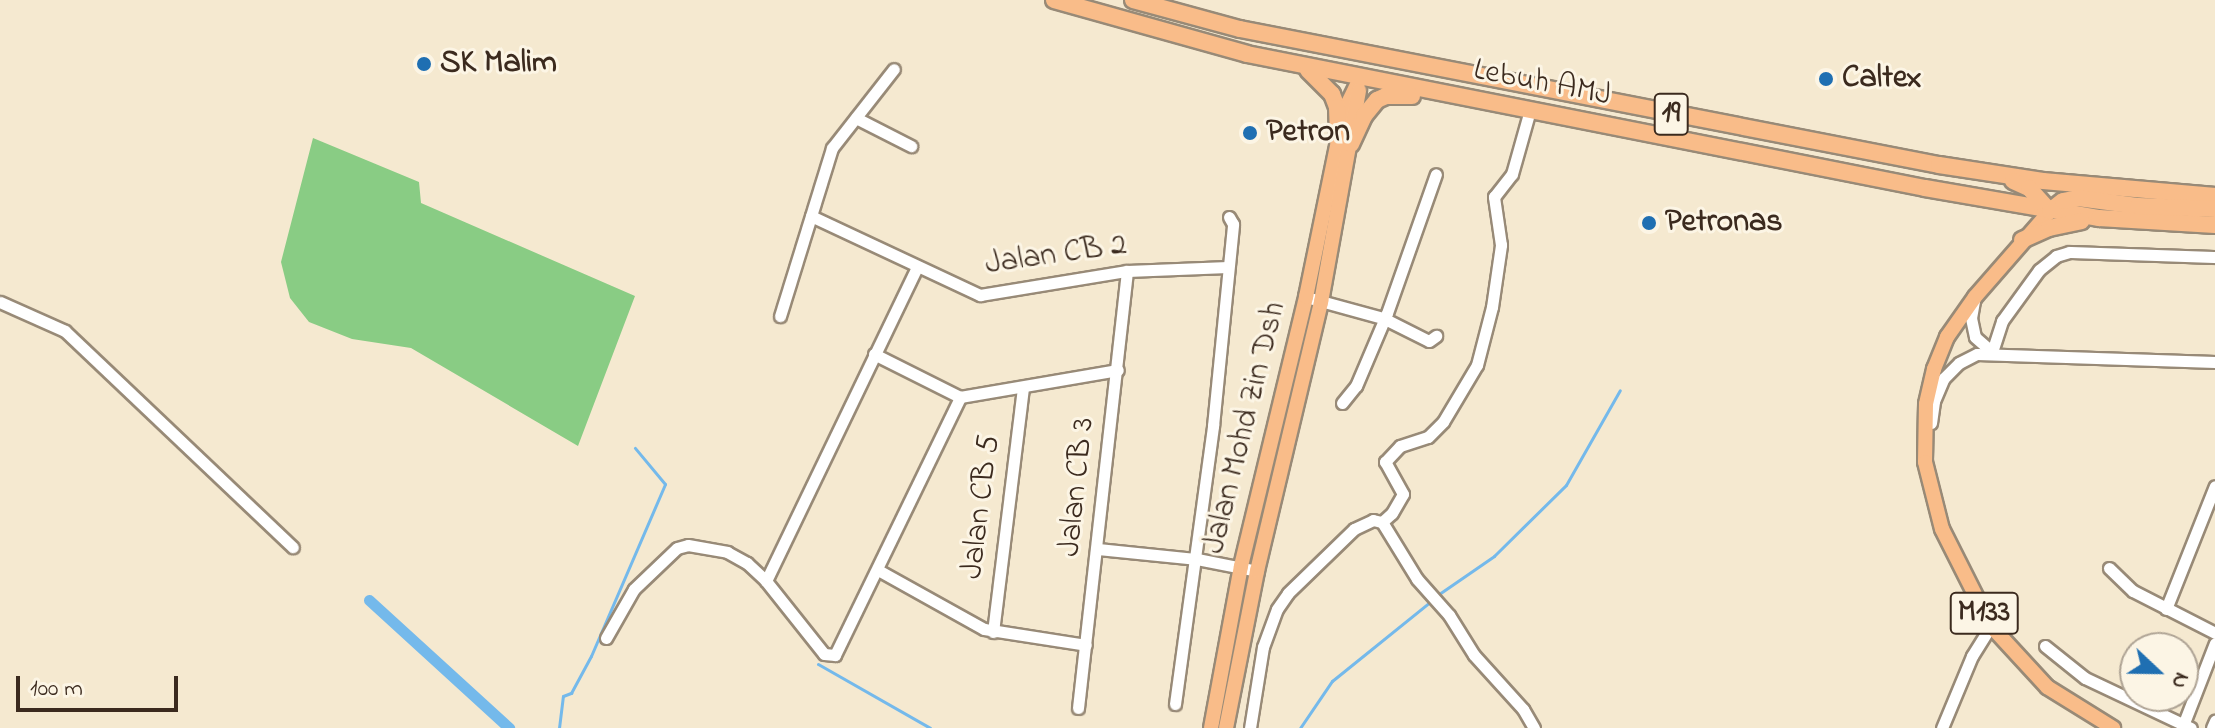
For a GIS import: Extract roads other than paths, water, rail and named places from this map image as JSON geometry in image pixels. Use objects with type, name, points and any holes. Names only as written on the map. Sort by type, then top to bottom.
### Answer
[{"type":"highway","name":"Lebuh AMJ","points":[[1054,0],[1154,31],[1360,78],[2050,211],[2127,220],[2215,225]]},
{"type":"highway","name":"Lebuh AMJ","points":[[1133,0],[1240,29],[2001,175],[2215,196]]},
{"type":"highway","points":[[1178,13],[1196,26],[1336,56],[1352,64],[1360,78],[1382,66],[1430,73],[1453,70]]},
{"type":"highway","points":[[1300,65],[1326,84],[1332,94],[1344,142]]},
{"type":"highway","points":[[1344,142],[1369,108],[1386,96],[1451,101],[1465,97]]},
{"type":"highway","points":[[2001,175],[2029,188],[2050,211],[2063,201],[2078,198],[2138,206],[2215,209]]},
{"type":"highway","points":[[2009,203],[2022,213],[2027,224],[2022,240]]},
{"type":"highway","points":[[2022,240],[2077,221],[2127,220]]},
{"type":"main road","name":"Jalan Mohd Zin Dsh","points":[[1226,728],[1344,142],[1360,78]]},
{"type":"main road","name":"M133","points":[[2050,211],[1975,297],[1947,337],[1934,369],[1926,404],[1924,449],[1942,529],[1991,626],[2047,687],[2113,728]]},
{"type":"main road","name":"Jalan Mohd Zin Dsh","points":[[1211,728],[1241,566],[1314,299]]},
{"type":"street","points":[[780,316],[832,148],[894,69]]},
{"type":"street","points":[[1250,728],[1263,647],[1277,609],[1288,593],[1354,529],[1365,521],[1382,522],[1392,513],[1403,494],[1385,462],[1400,446],[1428,437],[1443,422],[1477,365],[1492,307],[1501,245],[1494,197],[1512,174],[1530,110]]},
{"type":"street","points":[[856,118],[911,146]]},
{"type":"street","points":[[1342,403],[1356,386],[1436,174]]},
{"type":"street","name":"Jalan CB 2","points":[[811,216],[970,292],[991,295],[1127,271],[1228,267]]},
{"type":"street","points":[[1175,704],[1197,559],[1233,224],[1229,217]]},
{"type":"street","points":[[1992,352],[2010,310],[2039,270],[2056,256],[2069,252],[2215,257]]},
{"type":"street","points":[[766,581],[917,267]]},
{"type":"street","name":"Jalan CB 3","points":[[1078,708],[1127,271]]},
{"type":"street","points":[[1975,297],[1971,318],[1975,337],[1992,352]]},
{"type":"street","points":[[1314,299],[1383,318],[1429,341],[1436,336]]},
{"type":"street","points":[[0,302],[65,331],[293,547]]},
{"type":"street","points":[[1924,449],[1934,401],[1944,378],[1968,357],[1992,352],[2215,362]]},
{"type":"street","points":[[874,354],[960,397],[1118,370]]},
{"type":"street","name":"Jalan CB 5","points":[[993,632],[1023,388]]},
{"type":"street","points":[[606,638],[634,589],[682,545],[727,552],[747,563],[766,581],[824,654],[830,656],[839,652],[960,397]]},
{"type":"street","points":[[2166,609],[2215,486]]},
{"type":"street","points":[[1382,522],[1394,546],[1449,615],[1474,655],[1506,686],[1534,728]]},
{"type":"street","points":[[1098,549],[1197,559],[1257,571]]},
{"type":"street","points":[[2109,568],[2125,585],[2215,633]]},
{"type":"street","points":[[878,570],[993,632],[1086,645]]},
{"type":"street","points":[[1942,728],[1972,656],[1991,626]]},
{"type":"street","points":[[2045,646],[2085,678],[2185,727],[2215,643]]},
{"type":"street","points":[[2212,728],[2215,721]]},
{"type":"waterway","points":[[1439,594],[1494,556],[1566,485],[1620,390]]},
{"type":"waterway","points":[[559,728],[563,696],[571,693],[591,656],[665,484],[635,448]]},
{"type":"waterway","points":[[369,600],[509,728]]},
{"type":"waterway","points":[[1300,728],[1332,681],[1430,602]]},
{"type":"waterway","points":[[818,664],[930,728]]},
{"type":"place","name":"SK Malim","points":[[424,64]]},
{"type":"place","name":"Caltex","points":[[1826,79]]},
{"type":"place","name":"Petron","points":[[1250,133]]},
{"type":"place","name":"Petronas","points":[[1649,223]]}]
